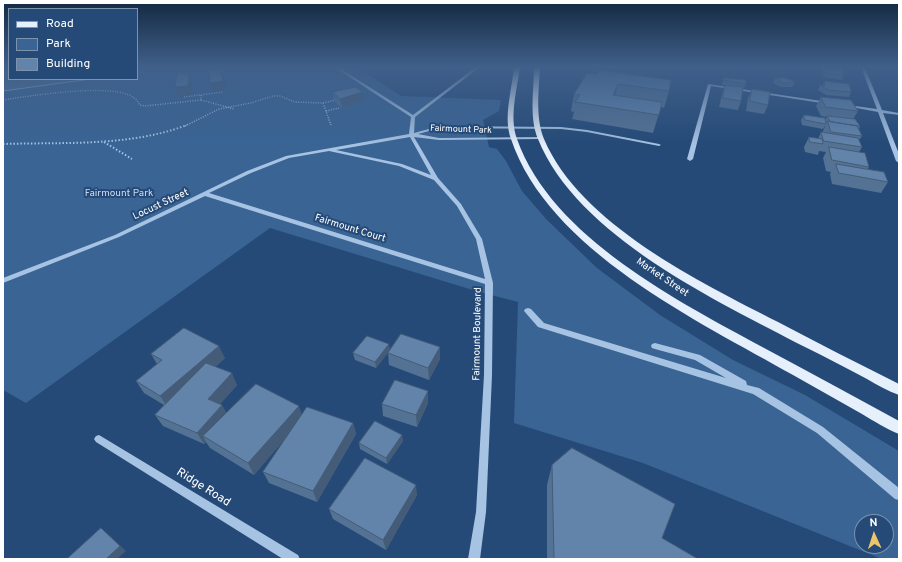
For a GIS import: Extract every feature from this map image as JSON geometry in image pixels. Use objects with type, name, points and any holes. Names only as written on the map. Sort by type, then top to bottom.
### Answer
[{"type":"main road","name":"Market Street","points":[[514,93],[511,126],[522,160],[535,183],[559,212],[614,261],[678,305],[899,428]]},
{"type":"main road","name":"Market Street","points":[[538,93],[537,127],[541,138],[558,169],[586,202],[645,250],[716,295],[899,390]]},
{"type":"street","points":[[376,93],[413,117]]},
{"type":"street","points":[[411,135],[413,117],[444,93]]},
{"type":"street","points":[[690,159],[707,93]]},
{"type":"street","points":[[763,93],[833,104]]},
{"type":"street","points":[[874,93],[899,161]]},
{"type":"street","points":[[841,106],[899,114]]},
{"type":"street","name":"Fairmount Park","points":[[411,135],[440,127],[537,127],[587,131],[659,145]]},
{"type":"street","name":"Fairmount Park","points":[[411,135],[439,139],[541,138]]},
{"type":"street","name":"Locust Street","points":[[3,281],[117,236],[249,172],[288,157],[411,135]]},
{"type":"street","name":"Fairmount Boulevard","points":[[411,135],[436,179],[459,205],[479,239],[489,283],[488,375],[481,512],[474,559]]},
{"type":"street","name":"Locust Street","points":[[326,150],[400,165],[436,179]]},
{"type":"street","name":"Fairmount Court","points":[[205,194],[489,283]]},
{"type":"street","points":[[528,310],[541,325],[756,391]]},
{"type":"street","points":[[655,346],[697,357],[820,430],[899,495]]},
{"type":"street","name":"Ridge Road","points":[[99,438],[294,559]]},
{"type":"path","points":[[3,100],[64,93]]},
{"type":"path","points":[[121,93],[134,97],[140,105],[145,106],[201,100],[234,109]]},
{"type":"path","points":[[184,97],[214,93]]},
{"type":"path","points":[[200,95],[201,100]]},
{"type":"path","points":[[3,144],[132,140],[170,132],[192,124],[207,114],[273,96],[280,96],[295,102],[323,103],[338,100]]},
{"type":"path","points":[[323,103],[331,125]]},
{"type":"path","points":[[326,111],[339,108]]},
{"type":"path","points":[[103,142],[132,159]]},
{"type":"green space","name":"Fairmount Park","points":[[3,93],[397,93],[401,96],[501,100],[499,111],[483,120],[485,129],[490,131],[486,133],[489,147],[497,149],[506,161],[522,191],[546,219],[597,268],[660,315],[733,360],[805,395],[899,451],[899,559],[882,559],[870,554],[894,554],[894,514],[854,514],[854,548],[643,463],[514,423],[518,302],[476,291],[270,228],[26,403],[3,390]]},
{"type":"building","points":[[334,93],[358,93],[340,99]]},
{"type":"building","points":[[614,93],[613,95],[662,102],[659,115],[575,102],[580,95],[574,94]]},
{"type":"building","points":[[724,93],[742,93],[741,101],[723,98]]},
{"type":"building","points":[[751,93],[770,93],[768,105],[750,101]]},
{"type":"building","points":[[821,97],[851,100],[858,111],[826,107]]},
{"type":"building","points":[[804,115],[825,118],[826,124],[805,120]]},
{"type":"building","points":[[827,116],[855,119],[860,126],[831,122]]},
{"type":"building","points":[[828,121],[857,126],[862,136],[831,132]]},
{"type":"building","points":[[821,132],[858,138],[862,147],[824,141]]},
{"type":"building","points":[[809,137],[822,139],[823,144],[810,142]]},
{"type":"building","points":[[829,147],[865,153],[869,167],[832,160]]},
{"type":"building","points":[[836,164],[884,172],[888,182],[839,173]]},
{"type":"building","points":[[184,328],[219,346],[160,396],[136,381],[162,360],[151,354]]},
{"type":"building","points":[[401,334],[440,347],[428,368],[388,353]]},
{"type":"building","points":[[367,336],[389,344],[375,362],[353,353]]},
{"type":"building","points":[[206,363],[232,373],[208,399],[222,405],[197,433],[155,415]]},
{"type":"building","points":[[395,380],[428,391],[416,415],[382,404]]},
{"type":"building","points":[[256,384],[299,406],[248,463],[203,436]]},
{"type":"building","points":[[307,407],[353,423],[313,491],[263,472]]},
{"type":"building","points":[[375,421],[402,435],[386,458],[359,443]]},
{"type":"building","points":[[572,448],[675,504],[662,538],[698,559],[554,559],[552,465]]},
{"type":"building","points":[[365,458],[416,485],[383,540],[329,509]]},
{"type":"building","points":[[101,528],[120,546],[106,559],[67,559]]}]
